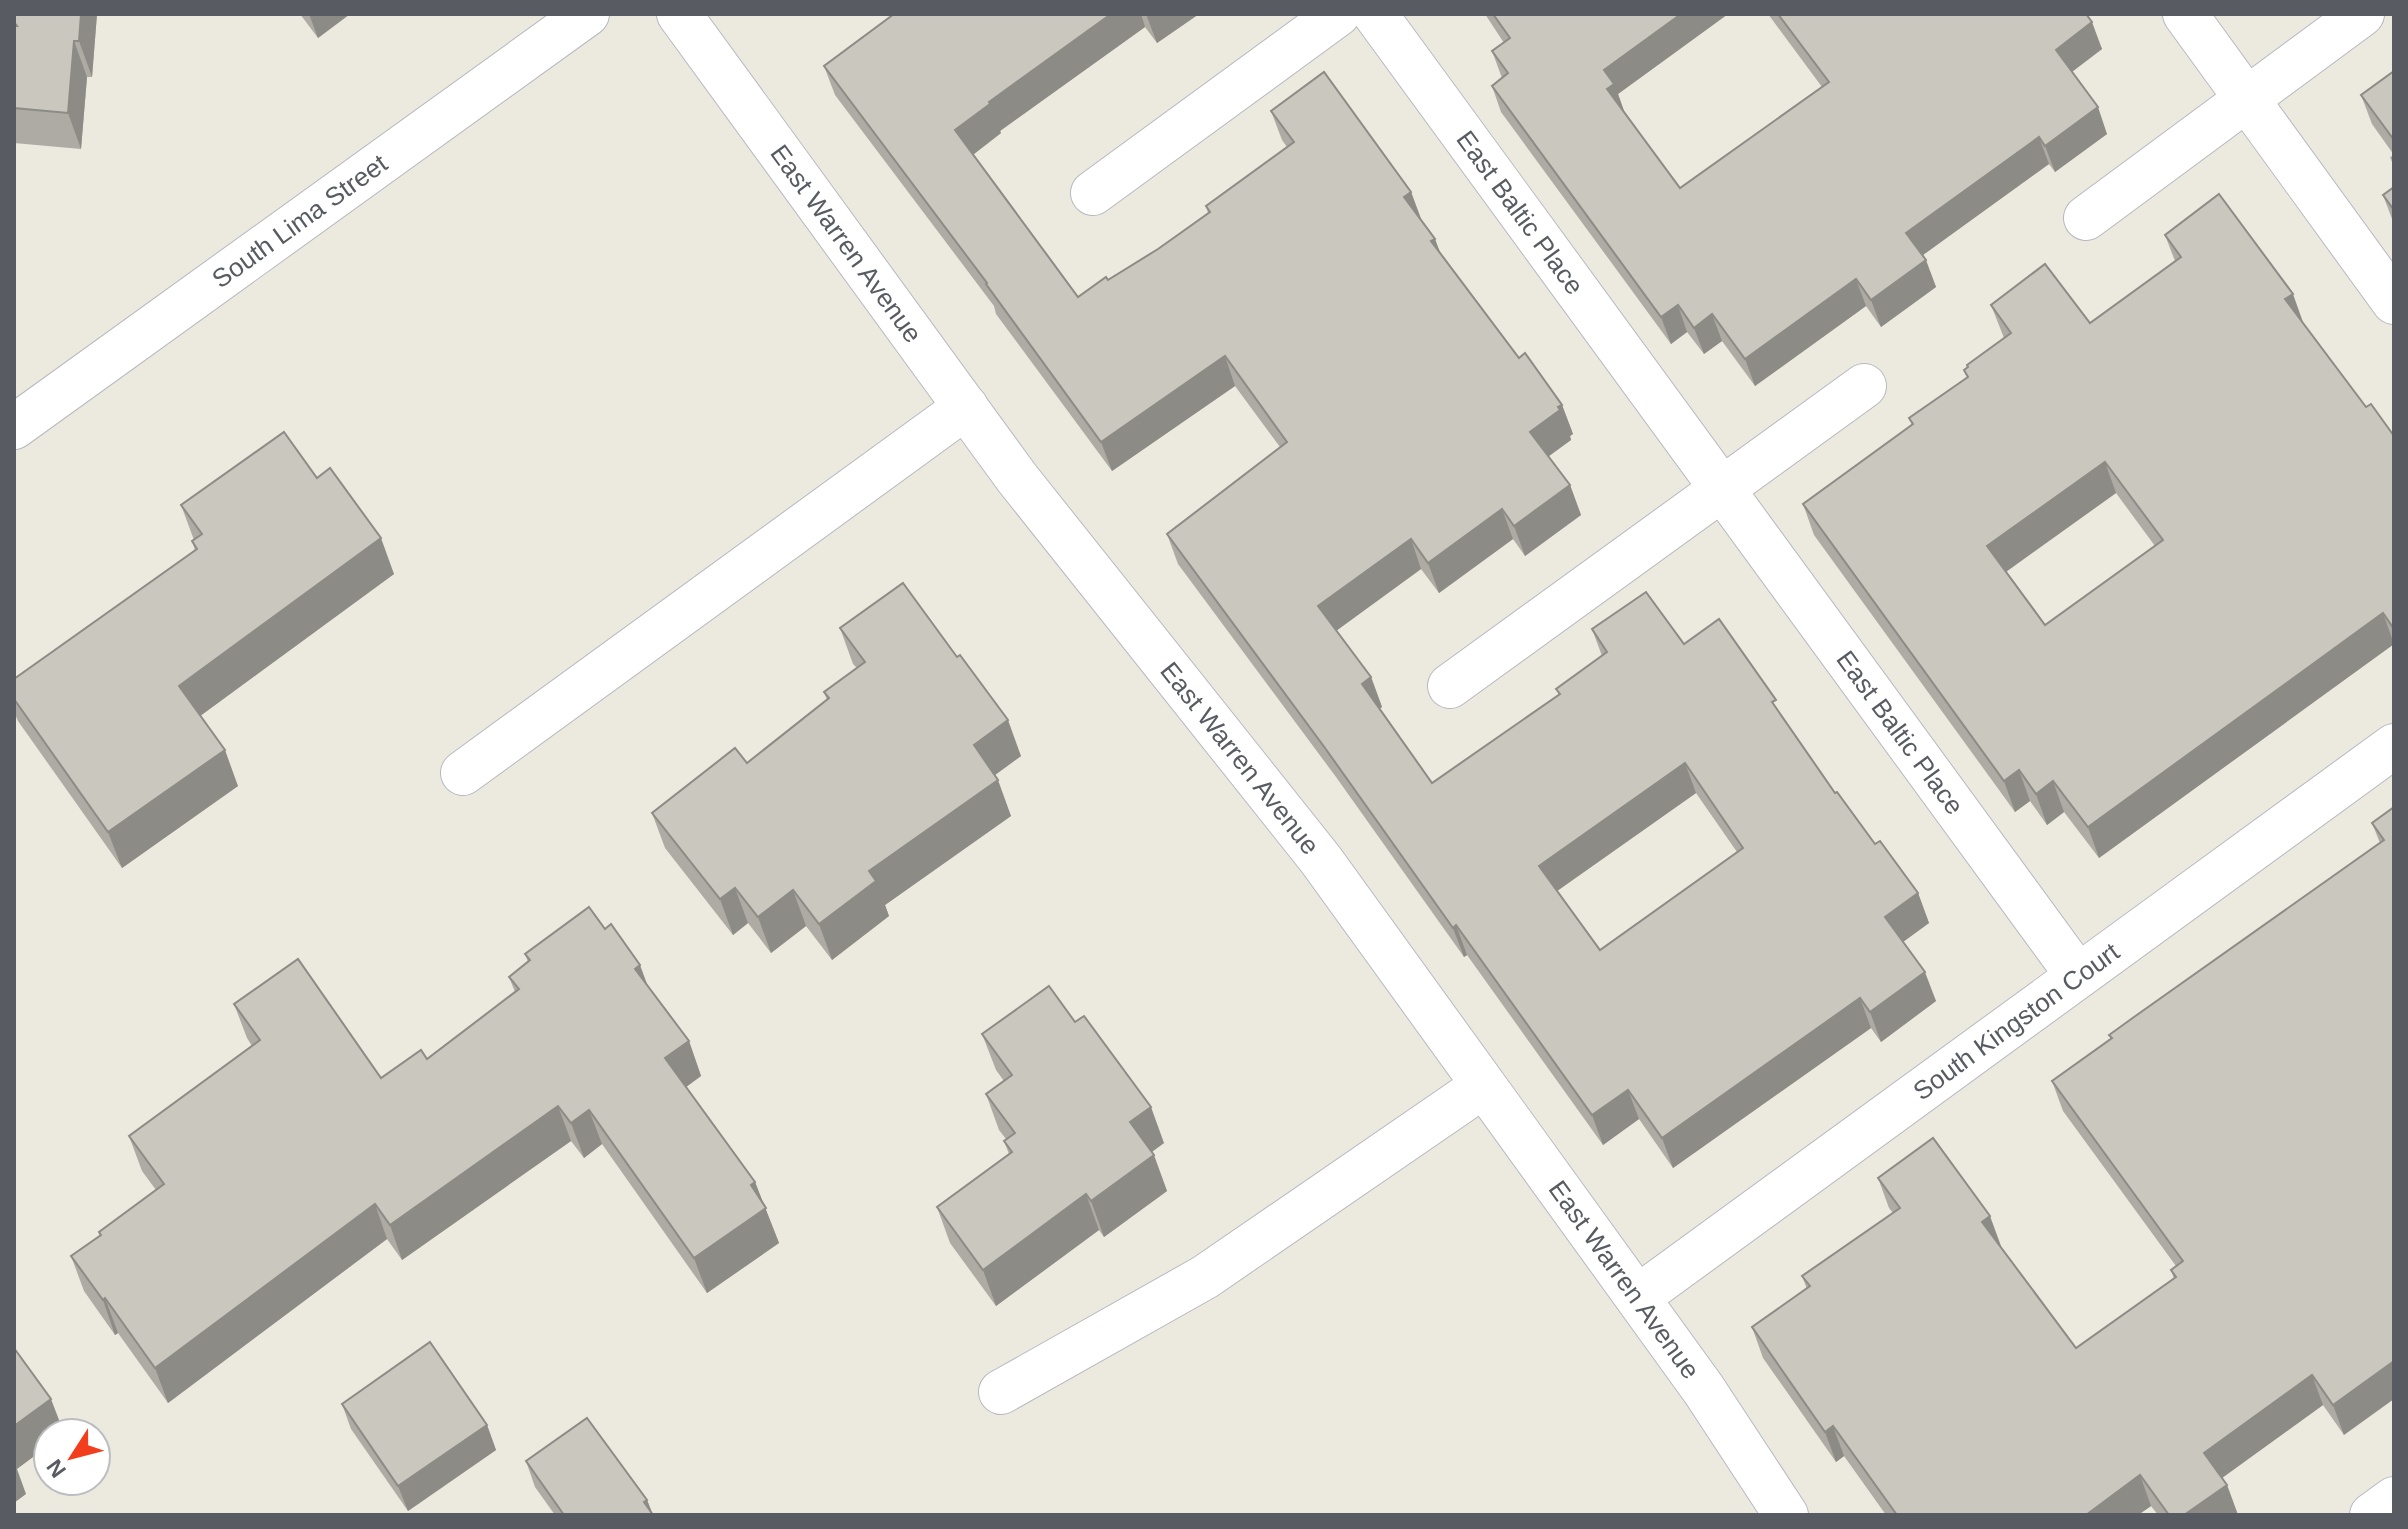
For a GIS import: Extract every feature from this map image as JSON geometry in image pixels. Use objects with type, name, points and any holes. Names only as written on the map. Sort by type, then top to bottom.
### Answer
[{"type":"street","name":"South Lima Street","points":[[14,427],[587,14]]},
{"type":"street","name":"East Warren Avenue","points":[[679,14],[1050,520],[1321,860],[1638,1297],[1786,1515]]},
{"type":"street","points":[[1093,193],[1338,14]]},
{"type":"street","name":"East Baltic Place","points":[[1375,14],[2078,976]]},
{"type":"street","points":[[2185,14],[2394,302]]},
{"type":"street","points":[[2086,218],[2362,14]]},
{"type":"street","points":[[1450,686],[1864,386]]},
{"type":"street","points":[[463,773],[966,407]]},
{"type":"street","name":"South Kingston Court","points":[[1638,1297],[2394,746]]},
{"type":"street","points":[[1001,1392],[1205,1277],[1483,1086]]},
{"type":"street","points":[[2372,1515],[2394,1499]]},
{"type":"building","points":[[14,14],[81,14],[79,41],[74,41],[68,113],[14,108],[14,26],[17,26]]},
{"type":"building","points":[[894,14],[1111,14],[955,130],[1078,297],[1106,277],[1108,280],[1158,249],[1210,212],[1206,206],[1294,142],[1271,111],[1324,72],[1411,192],[1404,197],[1435,239],[1431,241],[1519,358],[1525,353],[1562,405],[1558,407],[1560,410],[1530,432],[1570,485],[1514,526],[1502,509],[1428,563],[1411,539],[1318,606],[1371,677],[1362,684],[1432,783],[1560,694],[1556,689],[1607,652],[1592,629],[1646,592],[1684,644],[1719,619],[1776,700],[1772,702],[1835,793],[1875,844],[1880,841],[1918,893],[1885,917],[1925,972],[1870,1012],[1860,998],[1662,1138],[1628,1090],[1592,1115],[1456,925],[1453,928],[1167,534],[1287,442],[1225,356],[1101,442],[987,283],[824,66]],"holes":[[[1685,763],[1743,848],[1600,950],[1539,866]]]},
{"type":"building","points":[[1493,14],[1681,14],[1604,70],[1614,84],[1607,89],[1680,188],[1829,82],[1778,14],[2086,14],[2092,22],[2056,50],[2098,107],[2045,146],[2039,137],[1906,233],[1926,260],[1871,300],[1856,279],[1745,359],[1712,314],[1694,328],[1678,305],[1661,317],[1492,86],[1508,73],[1492,51],[1510,38]]},
{"type":"building","points":[[2394,71],[2394,140],[2361,95]]},
{"type":"building","points":[[2394,187],[2394,210],[2383,195]]},
{"type":"building","points":[[2219,194],[2293,294],[2285,299],[2366,407],[2371,404],[2394,436],[2394,629],[2383,613],[2088,827],[2053,781],[2036,794],[2019,770],[2004,781],[1803,504],[1913,424],[1909,418],[1968,377],[1964,370],[1967,365],[2011,333],[1991,305],[2045,264],[2090,323],[2181,257],[2165,235]],"holes":[[[2105,462],[2163,540],[2045,625],[1987,546]]]},
{"type":"building","points":[[284,432],[317,478],[330,468],[381,538],[179,686],[225,750],[108,832],[14,699],[14,679],[197,549],[192,541],[202,534],[181,505]]},
{"type":"building","points":[[903,583],[1008,720],[974,745],[998,780],[869,871],[876,881],[819,924],[793,890],[758,917],[735,888],[720,899],[652,813],[735,748],[747,763],[829,698],[824,692],[865,662],[840,628]]},
{"type":"building","points":[[2394,807],[2394,1361],[2333,1405],[2312,1375],[2204,1453],[2227,1485],[2184,1515],[2169,1515],[2140,1475],[2086,1515],[1897,1515],[1833,1426],[1825,1432],[1752,1327],[1810,1286],[1802,1276],[1900,1208],[1878,1178],[1933,1138],[1990,1216],[1982,1222],[2076,1348],[2176,1277],[2171,1270],[2183,1261],[2052,1081],[2112,1038],[2109,1035],[2384,840],[2372,823]]},
{"type":"building","points":[[589,907],[605,929],[611,924],[640,965],[635,969],[689,1041],[665,1058],[755,1182],[751,1185],[766,1208],[694,1258],[589,1110],[571,1123],[558,1106],[390,1225],[375,1204],[155,1368],[71,1256],[164,1184],[129,1136],[260,1040],[234,1004],[298,959],[381,1078],[421,1050],[427,1059],[519,989],[509,977],[530,960],[525,954]]},
{"type":"building","points":[[1049,986],[1075,1022],[1084,1016],[1151,1107],[1130,1122],[1154,1155],[1091,1201],[1086,1194],[983,1270],[937,1207],[1012,1152],[1004,1141],[1015,1133],[986,1094],[1012,1075],[982,1034]]},
{"type":"building","points":[[430,1342],[487,1425],[398,1486],[342,1404]]},
{"type":"building","points":[[14,1348],[51,1399],[14,1426]]},
{"type":"building","points":[[587,1418],[647,1500],[644,1502],[653,1515],[564,1515],[526,1461]]}]
